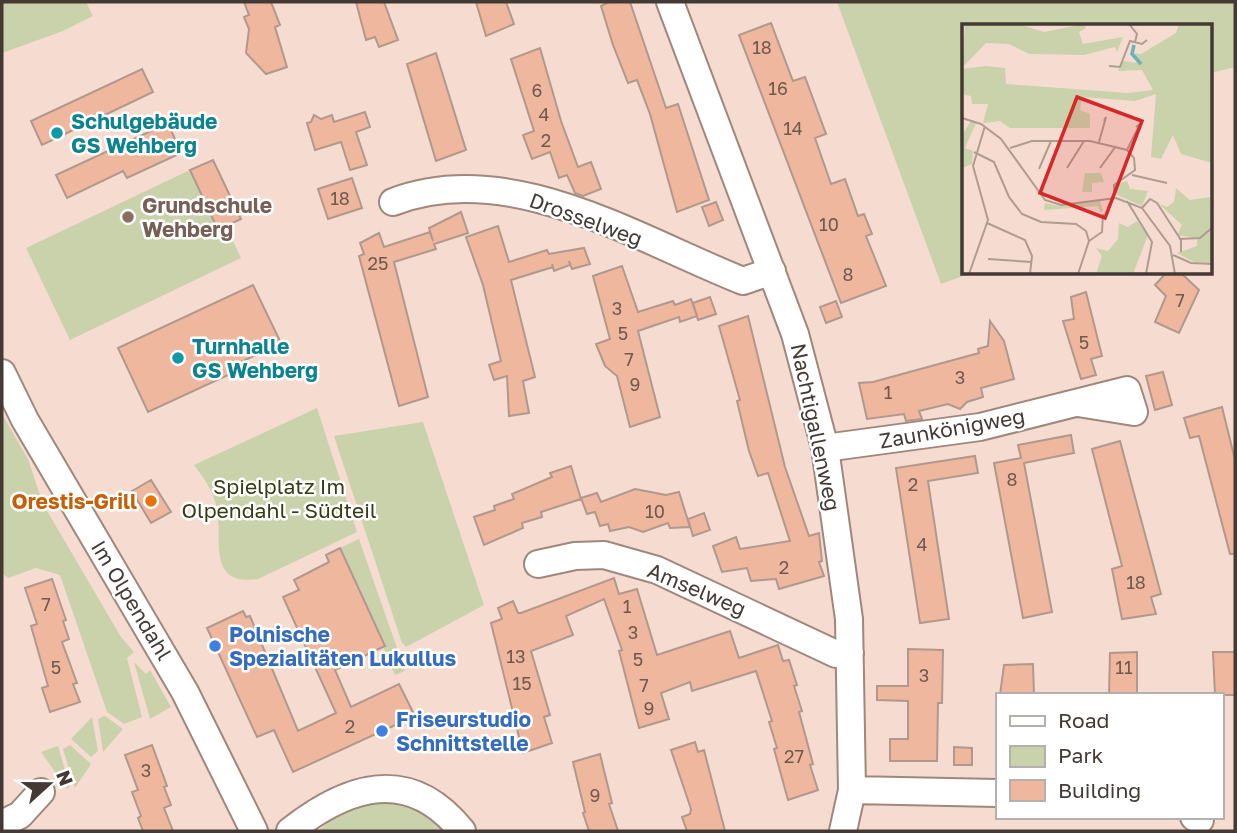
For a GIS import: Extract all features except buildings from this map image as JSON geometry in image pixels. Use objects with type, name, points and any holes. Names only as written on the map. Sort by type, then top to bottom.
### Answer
[{"type":"street","name":"Nachtigallenweg","points":[[670,2],[796,334],[825,448],[846,585],[850,653],[852,790],[843,831]]},
{"type":"street","name":"Drosselweg","points":[[393,202],[433,189],[490,190],[521,195],[585,216],[743,281],[772,271]]},
{"type":"street","name":"Im Olpendahl","points":[[2,373],[25,420],[185,691],[254,831]]},
{"type":"street","name":"Zaunkönigweg","points":[[825,448],[980,427],[1078,403]]},
{"type":"street","name":"Amselweg","points":[[538,564],[575,556],[604,555],[640,564],[676,577],[836,654],[850,653]]},
{"type":"street","points":[[290,831],[354,792],[393,789],[432,803],[462,831]]},
{"type":"street","points":[[852,790],[996,793]]},
{"type":"street","points":[[2,824],[20,815],[41,792]]},
{"type":"green space","points":[[2,2],[86,2],[93,16],[63,31],[2,53]]},
{"type":"green space","points":[[837,2],[1235,2],[1235,67],[1212,73],[1212,24],[962,24],[962,275],[966,275],[941,284]]},
{"type":"green space","points":[[190,170],[218,230],[226,226],[241,258],[70,340],[26,248]]},
{"type":"green space","name":"Spielplatz Im Olpendahl - Südteil","points":[[317,408],[357,532],[258,579],[242,579],[230,575],[220,557],[217,508],[208,485],[194,465]]},
{"type":"green space","points":[[2,414],[28,459],[43,504],[121,637],[134,652],[127,658],[142,717],[124,724],[107,712],[60,575],[36,568],[8,578],[2,573]]},
{"type":"green space","points":[[423,422],[484,605],[406,647],[402,643],[334,436]]},
{"type":"green space","points":[[359,539],[405,671],[395,675],[340,548]]},
{"type":"green space","points":[[134,662],[146,674],[150,670],[171,707],[150,719]]},
{"type":"green space","points":[[105,716],[123,729],[103,752],[98,719]]},
{"type":"green space","points":[[92,717],[98,751],[91,757],[71,739]]},
{"type":"green space","points":[[70,745],[91,764],[75,788],[63,749]]},
{"type":"green space","points":[[58,746],[70,786],[67,789],[41,752]]},
{"type":"green space","points":[[364,802],[407,807],[426,816],[444,831],[318,831],[338,815]]},
{"type":"place","name":"Schulgebäude GS Wehberg","points":[[57,133]]},
{"type":"place","name":"Grundschule Wehberg","points":[[128,217]]},
{"type":"place","name":"Turnhalle GS Wehberg","points":[[178,358]]},
{"type":"place","name":"Orestis-Grill","points":[[151,501]]},
{"type":"place","name":"Polnische Spezialitäten Lukullus","points":[[215,646]]},
{"type":"place","name":"Friseurstudio Schnittstelle","points":[[382,731]]}]
